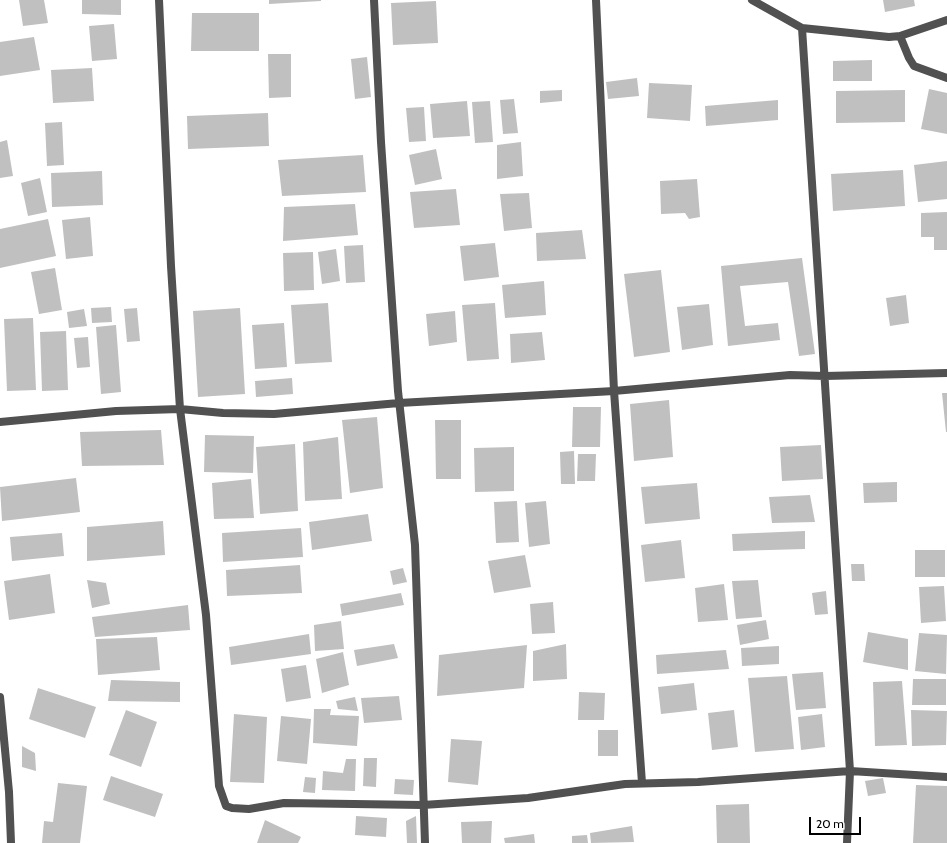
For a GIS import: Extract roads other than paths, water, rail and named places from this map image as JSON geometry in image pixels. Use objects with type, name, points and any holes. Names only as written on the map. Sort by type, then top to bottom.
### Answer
[{"type":"street","points":[[159,0],[171,266],[180,409],[206,615],[219,786],[226,806],[232,808],[249,809],[284,803],[424,805],[528,798],[625,784],[698,782],[850,771],[947,777]]},
{"type":"street","points":[[374,0],[381,142],[399,403],[415,545],[425,843]]},
{"type":"street","points":[[596,0],[614,392],[642,783]]},
{"type":"street","points":[[752,0],[802,28],[889,37],[900,36],[947,20]]},
{"type":"street","points":[[802,28],[850,771],[847,843]]},
{"type":"street","points":[[900,36],[914,66],[947,78]]},
{"type":"street","points":[[0,422],[116,411],[180,409],[223,413],[274,414],[399,403],[614,392],[790,375],[825,376],[947,373]]},
{"type":"street","points":[[0,697],[12,843]]}]
